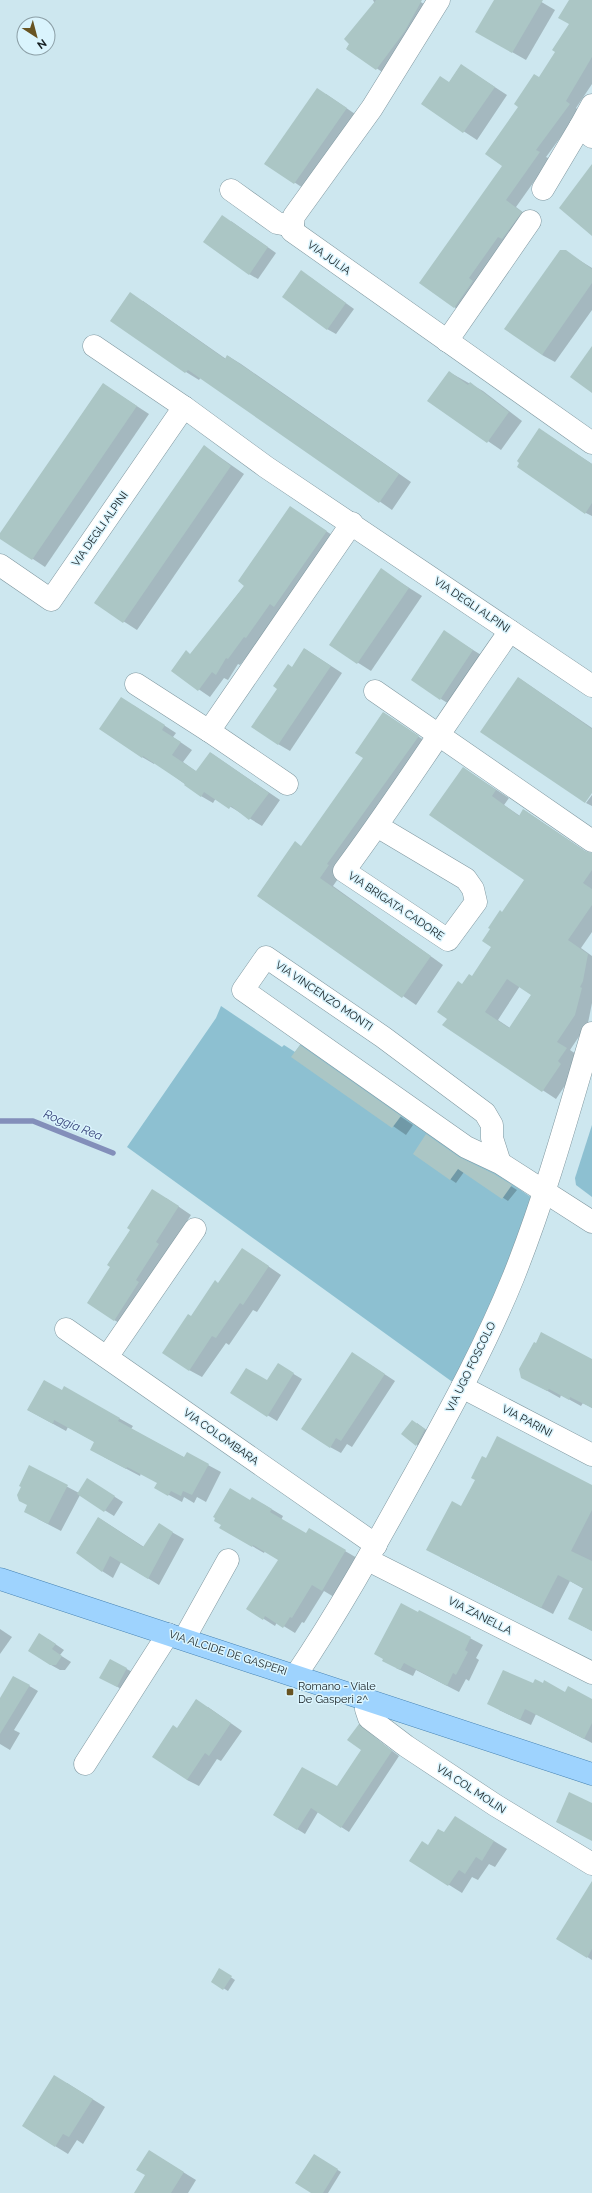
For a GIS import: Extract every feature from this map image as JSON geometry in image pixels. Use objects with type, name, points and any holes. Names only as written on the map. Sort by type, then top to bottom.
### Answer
[{"type":"main road","name":"VIA ALCIDE DE GASPERI","points":[[0,1578],[592,1774]]},
{"type":"street","points":[[231,190],[277,223],[293,226],[294,216],[372,108],[439,0]]},
{"type":"street","points":[[543,189],[586,132],[592,105]]},
{"type":"street","points":[[447,341],[530,222]]},
{"type":"street","name":"VIA JULIA","points":[[293,226],[292,231],[592,443]]},
{"type":"street","name":"VIA DEGLI ALPINI","points":[[94,346],[184,407],[266,467],[352,523],[592,686]]},
{"type":"street","name":"VIA DEGLI ALPINI","points":[[0,565],[51,600],[184,407]]},
{"type":"street","points":[[209,731],[352,523]]},
{"type":"street","name":"VIA BRIGATA CADORE","points":[[377,826],[466,879],[473,889],[476,902],[448,940],[344,871],[377,826],[438,734],[510,631]]},
{"type":"street","points":[[136,684],[287,784]]},
{"type":"street","points":[[375,691],[592,841]]},
{"type":"street","name":"VIA VINCENZO MONTI","points":[[500,1162],[493,1145],[491,1133],[492,1125],[485,1113],[383,1037],[266,957],[243,990],[466,1147],[500,1162],[545,1193],[592,1222]]},
{"type":"street","name":"VIA UGO FOSCOLO","points":[[296,1675],[372,1552],[462,1387],[505,1297],[545,1193],[592,1033]]},
{"type":"street","points":[[466,1147],[476,1146],[491,1133]]},
{"type":"street","points":[[107,1357],[195,1229]]},
{"type":"street","name":"VIA COLOMBARA","points":[[66,1329],[107,1357],[372,1552]]},
{"type":"street","name":"VIA PARINI","points":[[462,1387],[592,1455]]},
{"type":"street","name":"VIA ZANELLA","points":[[372,1552],[592,1673]]},
{"type":"street","points":[[85,1764],[176,1637],[228,1560]]},
{"type":"street","name":"VIA COL MOLIN","points":[[368,1701],[366,1709],[369,1718],[406,1746],[495,1804],[592,1864]]},
{"type":"shaded area","points":[[221,1006],[282,1047],[284,1045],[295,1052],[305,1038],[532,1198],[534,1202],[458,1386],[127,1147],[216,1018]]},
{"type":"shaded area","points":[[592,1125],[592,1197],[576,1185],[575,1178]]},
{"type":"building","points":[[376,0],[422,0],[405,31],[376,70],[346,49],[349,44],[344,39]]},
{"type":"building","points":[[494,0],[543,0],[512,53],[475,32]]},
{"type":"building","points":[[569,0],[592,0],[592,57],[566,101],[570,104],[536,150],[540,152],[506,200],[522,212],[502,239],[498,237],[469,278],[473,281],[454,308],[419,283],[502,166],[485,154],[518,107],[514,104],[534,74],[539,77],[555,52],[552,50],[569,24],[558,18]]},
{"type":"building","points":[[461,64],[495,87],[463,133],[421,104],[440,76],[449,82]]},
{"type":"building","points":[[317,88],[347,108],[294,184],[264,164]]},
{"type":"building","points":[[592,164],[592,236],[559,208]]},
{"type":"building","points":[[222,215],[268,247],[249,275],[203,242]]},
{"type":"building","points":[[560,250],[566,250],[592,269],[592,283],[542,355],[504,329]]},
{"type":"building","points":[[301,270],[346,303],[327,330],[282,297]]},
{"type":"building","points":[[130,292],[225,359],[227,355],[399,474],[379,503],[188,370],[185,373],[110,321]]},
{"type":"building","points":[[592,346],[592,393],[570,377]]},
{"type":"building","points":[[449,371],[468,385],[470,382],[509,412],[487,443],[427,401]]},
{"type":"building","points":[[103,383],[137,406],[32,560],[0,539],[0,533]]},
{"type":"building","points":[[539,428],[592,464],[592,503],[585,514],[517,467],[519,463],[517,461]]},
{"type":"building","points":[[204,445],[231,466],[123,623],[94,603]]},
{"type":"building","points":[[290,506],[327,531],[274,607],[270,604],[246,638],[244,637],[228,659],[226,658],[216,675],[212,672],[198,691],[171,671],[186,650],[190,654],[244,586],[238,581]]},
{"type":"building","points":[[381,568],[409,588],[357,664],[329,645]]},
{"type":"building","points":[[444,630],[473,650],[440,700],[411,680]]},
{"type":"building","points":[[304,648],[331,666],[278,745],[251,727],[277,689],[273,686],[288,664],[292,667]]},
{"type":"building","points":[[518,677],[592,729],[592,793],[585,803],[480,732]]},
{"type":"building","points":[[121,697],[165,725],[162,730],[181,742],[172,755],[196,771],[210,752],[269,793],[249,820],[231,806],[229,809],[204,792],[201,797],[184,785],[185,784],[143,756],[142,758],[99,729]]},
{"type":"building","points":[[383,712],[419,736],[327,864],[329,865],[320,878],[431,956],[402,998],[257,896],[295,841],[301,846],[363,758],[355,753]]},
{"type":"building","points":[[463,767],[496,790],[492,796],[519,816],[523,809],[585,851],[592,853],[592,870],[583,883],[592,889],[592,905],[568,940],[588,954],[583,981],[580,987],[582,988],[575,1015],[557,1042],[567,1048],[558,1061],[561,1064],[542,1092],[442,1025],[447,1019],[437,1012],[458,981],[462,984],[469,974],[472,976],[491,947],[482,941],[490,929],[488,928],[500,910],[502,912],[524,880],[429,815]],"holes":[[[507,979],[531,995],[509,1028],[485,1012]]]},
{"type":"building","points":[[300,1045],[401,1116],[392,1128],[291,1057]]},
{"type":"building","points":[[426,1134],[459,1157],[494,1174],[512,1185],[502,1199],[458,1169],[450,1180],[413,1154]]},
{"type":"building","points":[[152,1189],[179,1206],[156,1242],[159,1244],[136,1280],[139,1282],[114,1321],[87,1303],[110,1267],[107,1265],[130,1230],[127,1228]]},
{"type":"building","points":[[242,1248],[269,1266],[243,1305],[240,1303],[216,1338],[212,1336],[189,1371],[162,1353],[188,1314],[191,1316],[215,1280],[218,1283]]},
{"type":"building","points":[[541,1332],[592,1359],[592,1408],[570,1397],[569,1400],[549,1389],[547,1391],[521,1378],[519,1369],[534,1342],[536,1343]]},
{"type":"building","points":[[352,1352],[385,1374],[341,1441],[336,1438],[330,1448],[301,1429]]},
{"type":"building","points":[[278,1363],[294,1373],[267,1417],[230,1393],[246,1368],[267,1380]]},
{"type":"building","points":[[44,1380],[62,1390],[64,1386],[120,1418],[118,1421],[184,1457],[187,1452],[209,1464],[192,1495],[183,1491],[181,1496],[171,1491],[168,1496],[154,1488],[157,1483],[90,1450],[94,1442],[54,1420],[53,1424],[27,1410]]},
{"type":"building","points":[[412,1420],[425,1429],[416,1446],[401,1434]]},
{"type":"building","points":[[497,1436],[592,1485],[592,1510],[571,1551],[592,1561],[592,1631],[568,1619],[583,1588],[558,1575],[541,1608],[426,1550],[452,1501],[461,1506],[475,1480],[471,1478],[482,1456],[486,1458]]},
{"type":"building","points":[[29,1465],[68,1485],[48,1524],[24,1512],[27,1505],[19,1501],[17,1495],[21,1487],[19,1486]]},
{"type":"building","points":[[87,1478],[115,1496],[104,1512],[77,1494]]},
{"type":"building","points":[[230,1488],[250,1500],[252,1497],[272,1509],[270,1512],[306,1533],[309,1528],[346,1550],[322,1591],[312,1585],[292,1618],[290,1617],[283,1628],[265,1616],[263,1620],[246,1609],[278,1560],[253,1545],[252,1547],[219,1528],[221,1525],[214,1521],[215,1518],[213,1517]]},
{"type":"building","points":[[98,1517],[143,1547],[159,1523],[173,1532],[148,1579],[110,1556],[102,1572],[76,1553]]},
{"type":"building","points":[[401,1603],[418,1612],[419,1610],[471,1637],[465,1650],[468,1652],[456,1675],[453,1673],[447,1686],[404,1663],[400,1670],[382,1661],[383,1659],[374,1654]]},
{"type":"building","points":[[39,1633],[56,1644],[52,1649],[62,1656],[56,1665],[50,1665],[28,1651]]},
{"type":"building","points":[[110,1659],[127,1668],[117,1687],[99,1678]]},
{"type":"building","points":[[503,1670],[533,1683],[535,1679],[543,1683],[544,1680],[565,1692],[568,1686],[592,1699],[592,1723],[584,1739],[525,1709],[520,1720],[487,1704]]},
{"type":"building","points":[[13,1676],[30,1685],[0,1734],[0,1698]]},
{"type":"building","points":[[196,1699],[231,1723],[209,1756],[205,1753],[187,1780],[152,1757],[173,1725],[177,1728]]},
{"type":"building","points":[[359,1724],[392,1751],[341,1828],[311,1808],[297,1830],[273,1815],[302,1767],[337,1786],[361,1750],[347,1740]]},
{"type":"building","points":[[569,1792],[592,1803],[592,1841],[556,1822]]},
{"type":"building","points":[[455,1816],[494,1841],[482,1861],[476,1857],[465,1874],[459,1870],[448,1886],[409,1861],[422,1841],[428,1845],[438,1829],[444,1832]]},
{"type":"building","points":[[592,1881],[592,1949],[587,1958],[556,1939]]},
{"type":"building","points":[[219,1968],[232,1976],[223,1990],[211,1982]]},
{"type":"building","points":[[54,2075],[93,2099],[69,2137],[63,2134],[55,2147],[22,2126]]},
{"type":"building","points":[[149,2150],[184,2172],[171,2193],[134,2193],[145,2175],[136,2170]]},
{"type":"building","points":[[314,2154],[338,2169],[323,2193],[311,2193],[295,2183]]},
{"type":"waterway","name":"Roggia Rea","points":[[0,1121],[33,1121],[113,1153]]},
{"type":"place","name":"Romano - Viale De Gasperi 2^","points":[[290,1692]]}]
